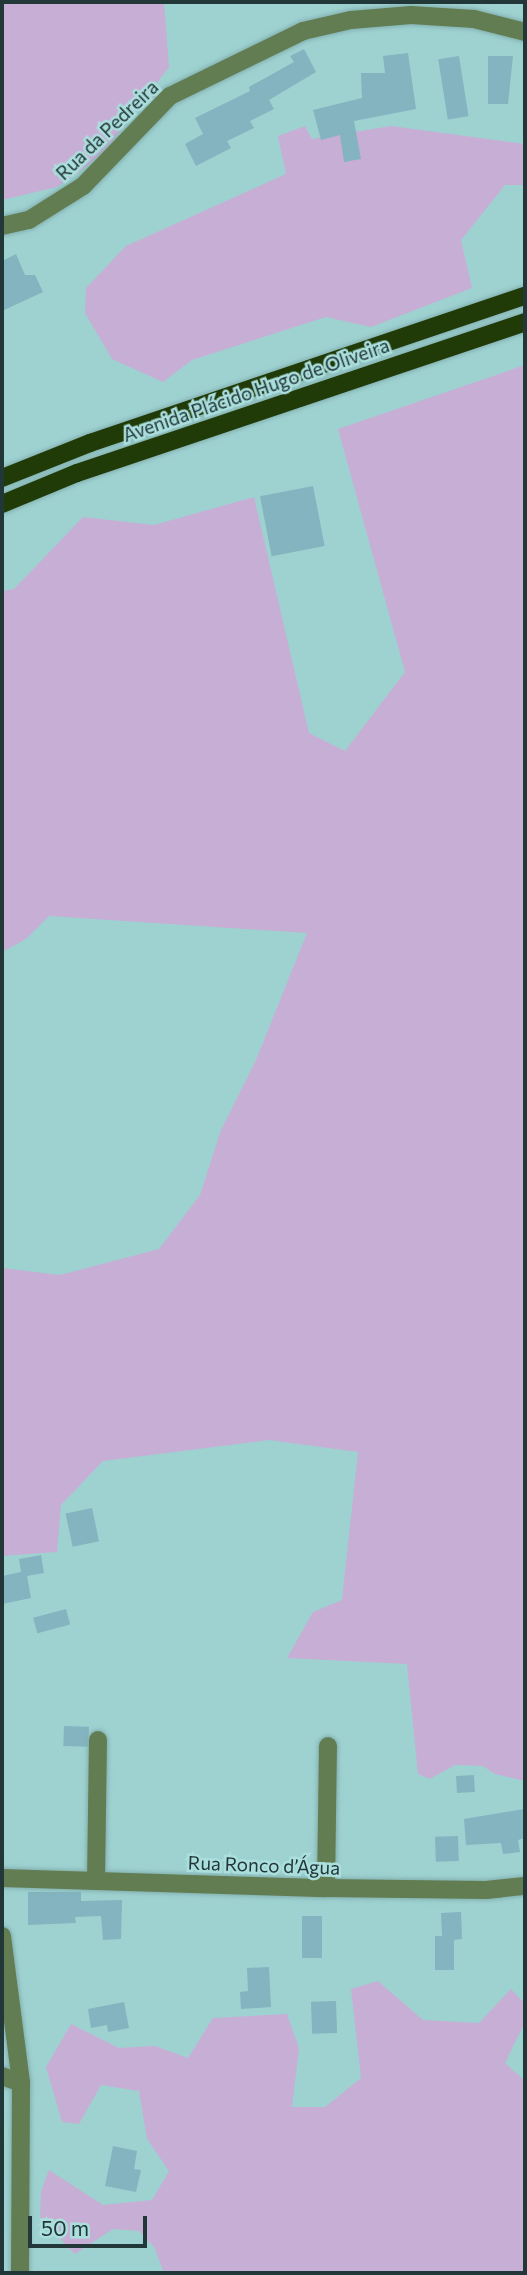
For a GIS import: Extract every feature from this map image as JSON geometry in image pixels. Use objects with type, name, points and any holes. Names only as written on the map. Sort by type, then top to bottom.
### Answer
[{"type":"main road","name":"Avenida Plácido Hugo de Oliveira","points":[[2,478],[90,443],[525,296]]},
{"type":"main road","name":"Avenida Plácido Hugo de Oliveira","points":[[2,504],[77,473],[525,322]]},
{"type":"street","name":"Rua da Pedreira","points":[[2,226],[29,220],[75,192],[170,96],[303,32],[351,20],[411,15],[474,19],[525,32]]},
{"type":"street","points":[[96,1881],[98,1740]]},
{"type":"street","points":[[326,1888],[328,1746]]},
{"type":"street","name":"Rua Ronco d’Água","points":[[2,1878],[326,1888],[486,1890],[525,1886]]},
{"type":"street","points":[[2,1937],[21,2083],[20,2273]]},
{"type":"street","points":[[2,2076],[21,2083]]},
{"type":"shaded area","points":[[2,2],[164,2],[169,67],[101,156],[57,187],[2,200]]},
{"type":"shaded area","points":[[305,126],[312,139],[391,126],[525,144],[525,185],[505,185],[461,240],[472,288],[371,327],[326,317],[192,360],[163,382],[112,359],[85,313],[86,288],[126,246],[286,174],[278,136]]},
{"type":"shaded area","points":[[525,365],[525,1781],[495,1774],[483,1766],[455,1765],[430,1779],[418,1774],[407,1664],[287,1658],[313,1612],[342,1600],[358,1452],[269,1440],[103,1461],[61,1505],[57,1552],[2,1556],[2,1268],[60,1275],[159,1249],[200,1195],[221,1130],[256,1060],[307,933],[49,916],[26,939],[2,952],[2,591],[14,589],[83,517],[154,525],[254,497],[309,733],[345,751],[405,672],[338,429]]},
{"type":"shaded area","points":[[378,1981],[423,2020],[479,2023],[511,1989],[525,2004],[525,2022],[505,2063],[525,2081],[525,2273],[164,2273],[154,2247],[139,2231],[113,2229],[75,2254],[40,2218],[41,2192],[49,2170],[103,2205],[152,2200],[169,2171],[147,2139],[139,2091],[101,2085],[79,2124],[62,2122],[46,2067],[71,2024],[119,2048],[155,2046],[188,2058],[213,2018],[287,2014],[299,2048],[292,2107],[325,2107],[361,2078],[351,1989]]},
{"type":"building","points":[[304,49],[316,72],[269,100],[274,109],[250,121],[254,128],[227,141],[231,148],[196,166],[185,144],[203,134],[195,118],[250,91],[249,87],[294,62],[290,56]]},
{"type":"building","points":[[408,53],[416,109],[354,121],[361,159],[344,162],[340,135],[321,140],[313,110],[362,98],[361,73],[385,73],[383,56]]},
{"type":"building","points":[[459,56],[469,116],[448,120],[438,59]]},
{"type":"building","points":[[488,56],[513,56],[508,104],[488,104]]},
{"type":"building","points":[[16,254],[25,275],[35,275],[43,292],[2,311],[2,261]]},
{"type":"building","points":[[313,486],[325,546],[272,556],[260,496]]},
{"type":"building","points":[[92,1508],[99,1541],[73,1547],[66,1514]]},
{"type":"building","points":[[41,1555],[44,1573],[27,1576],[31,1598],[2,1604],[2,1576],[21,1572],[19,1559]]},
{"type":"building","points":[[66,1609],[70,1624],[37,1633],[33,1618]]},
{"type":"building","points":[[64,1726],[89,1727],[88,1747],[63,1746]]},
{"type":"building","points":[[474,1775],[475,1792],[457,1793],[456,1776]]},
{"type":"building","points":[[524,1809],[525,1838],[518,1840],[520,1852],[503,1854],[501,1843],[466,1845],[464,1819]]},
{"type":"building","points":[[458,1836],[459,1861],[436,1862],[435,1837]]},
{"type":"building","points":[[28,1892],[81,1892],[81,1901],[122,1900],[121,1939],[103,1940],[101,1916],[75,1917],[76,1923],[28,1925]]},
{"type":"building","points":[[461,1912],[462,1939],[454,1940],[454,1970],[435,1970],[435,1936],[442,1936],[441,1913]]},
{"type":"building","points":[[302,1916],[322,1916],[322,1958],[302,1958]]},
{"type":"building","points":[[269,1967],[271,2007],[241,2009],[240,1992],[248,1991],[247,1968]]},
{"type":"building","points":[[336,2001],[337,2033],[312,2034],[311,2002]]},
{"type":"building","points":[[124,2002],[129,2028],[108,2032],[107,2025],[91,2028],[88,2009]]},
{"type":"building","points":[[113,2146],[137,2151],[134,2169],[141,2170],[136,2192],[105,2186]]}]
